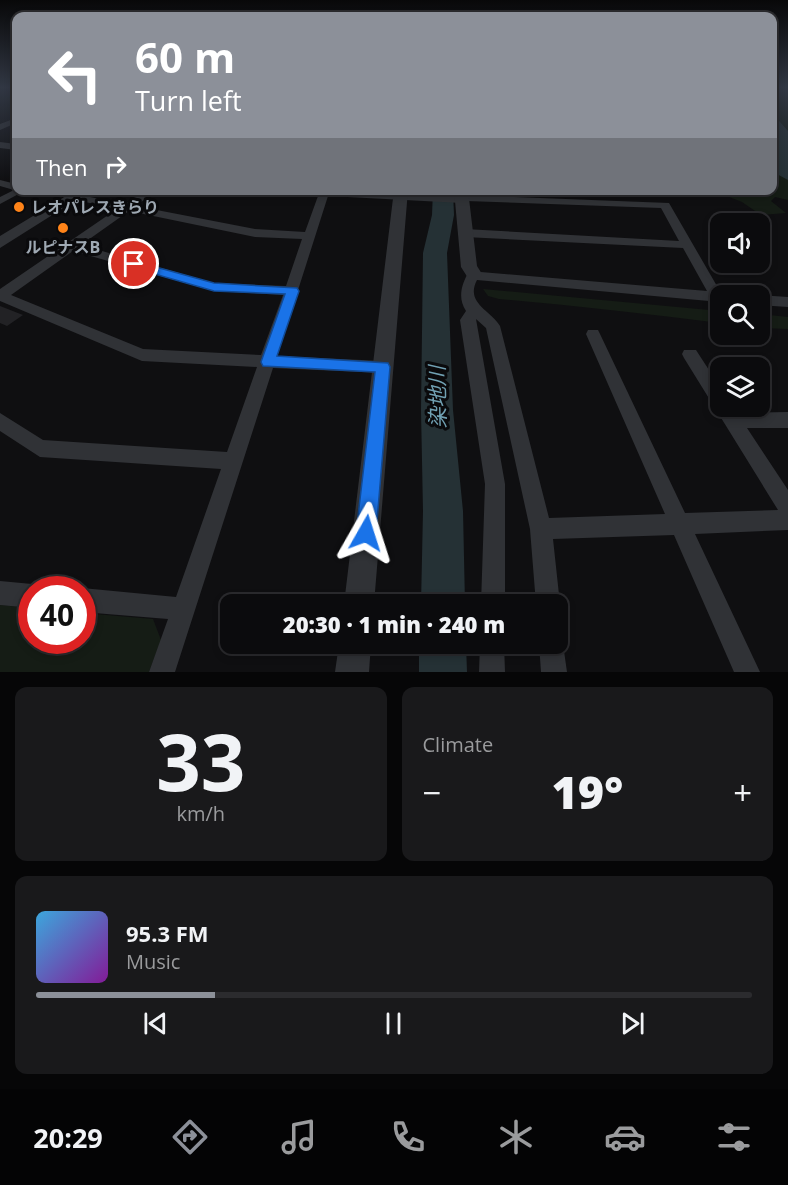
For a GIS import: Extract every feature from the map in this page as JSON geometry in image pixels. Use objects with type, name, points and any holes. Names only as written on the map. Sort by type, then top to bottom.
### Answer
[{"type":"street","points":[[0,243],[78,195]]},
{"type":"street","points":[[83,195],[127,208],[255,233],[311,236]]},
{"type":"street","points":[[0,296],[145,195]]},
{"type":"street","points":[[162,672],[324,195]]},
{"type":"street","points":[[360,594],[400,195]]},
{"type":"street","points":[[405,195],[426,199],[459,197],[664,205],[711,285]]},
{"type":"street","points":[[459,197],[469,267],[474,274],[483,278],[710,296]]},
{"type":"street","points":[[465,233],[687,245]]},
{"type":"street","points":[[73,247],[214,287],[292,291]]},
{"type":"street","points":[[474,274],[467,287],[470,306],[493,326],[541,529],[547,594]]},
{"type":"street","points":[[0,296],[142,355],[383,367]]},
{"type":"street","points":[[770,301],[788,302]]},
{"type":"street","points":[[475,310],[467,320],[495,484],[493,594]]},
{"type":"street","points":[[593,334],[747,672]]},
{"type":"street","points":[[690,354],[710,385]]},
{"type":"street","points":[[730,417],[788,508]]},
{"type":"street","points":[[758,417],[788,420]]},
{"type":"street","points":[[0,421],[40,448],[234,461]]},
{"type":"street","points":[[541,529],[788,520]]},
{"type":"street","points":[[0,593],[18,595]]},
{"type":"street","points":[[96,601],[183,609]]},
{"type":"street","points":[[352,672],[354,654]]},
{"type":"street","points":[[492,654],[492,672]]},
{"type":"street","points":[[552,654],[554,672]]},
{"type":"shaded area","points":[[777,119],[788,119],[788,200],[775,197],[771,201],[786,213],[758,213],[742,202],[724,195],[777,195]]},
{"type":"shaded area","points":[[777,119],[788,131],[788,180],[777,174]]},
{"type":"shaded area","points":[[483,289],[710,310],[710,322],[499,299],[488,296]]},
{"type":"shaded area","points":[[770,315],[788,317],[788,329],[770,328]]},
{"type":"shaded area","points":[[0,605],[18,607],[18,654],[96,654],[96,614],[153,619],[161,640],[149,672],[0,672]]},
{"type":"building","points":[[0,306],[23,315],[7,326],[0,323]]},
{"type":"waterway","name":"染地川","points":[[443,195],[443,215],[435,253],[437,410],[443,511],[443,594]]},
{"type":"waterway","name":"染地川","points":[[443,654],[443,672]]},
{"type":"place","name":"レオパレスきらり","points":[[19,207]]},
{"type":"place","name":"ルピナスB","points":[[63,228]]},
{"type":"route","points":[[134,264],[214,287],[292,291],[268,362],[383,367],[366,533]]}]
